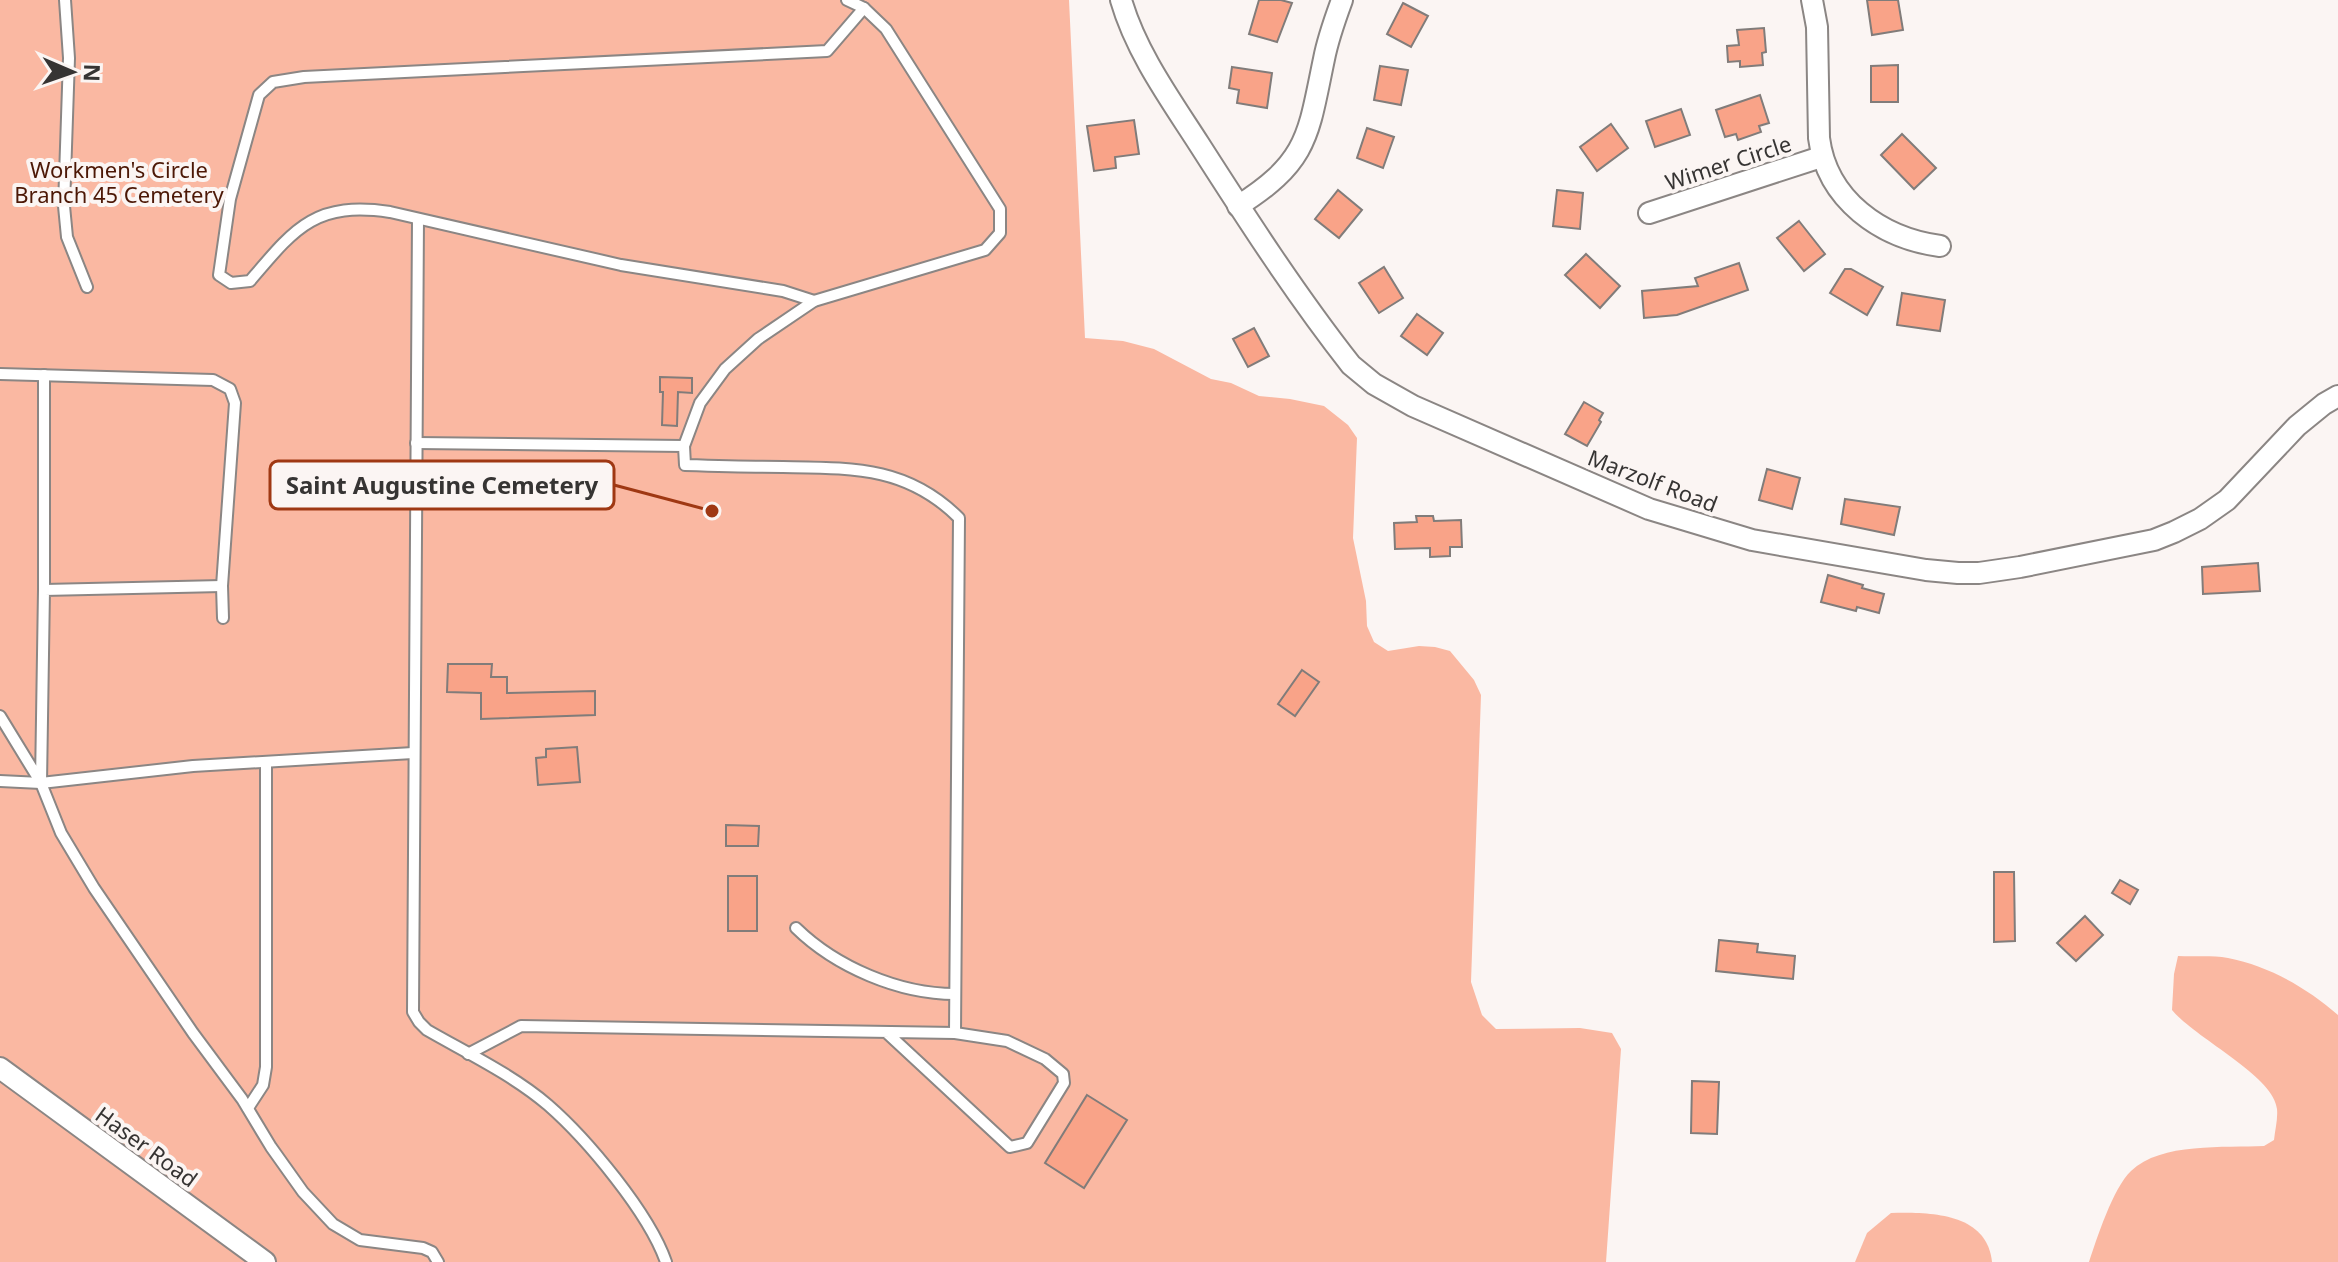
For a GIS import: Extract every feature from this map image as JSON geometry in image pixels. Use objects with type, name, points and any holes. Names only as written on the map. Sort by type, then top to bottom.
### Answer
[{"type":"street","name":"Marzolf Road","points":[[1121,0],[1134,38],[1238,206],[1351,365],[1387,392],[1427,412],[1663,514],[1752,540],[1911,568],[1979,573],[2154,540],[2200,519],[2227,500],[2297,426],[2338,396]]},
{"type":"street","points":[[1238,206],[1281,174],[1303,144],[1312,121],[1324,58],[1342,0]]},
{"type":"street","points":[[1812,0],[1817,27],[1817,118],[1821,157],[1840,191],[1869,219],[1904,239],[1940,246]]},
{"type":"street","name":"Wimer Circle","points":[[1649,213],[1821,157]]},
{"type":"street","name":"Haser Road","points":[[0,1068],[265,1262]]},
{"type":"lane","points":[[65,0],[69,58],[64,206],[67,237],[87,287]]},
{"type":"lane","points":[[847,0],[864,8],[886,29],[1000,209],[1000,233],[985,250],[814,301],[758,339],[725,369],[700,403],[684,446],[685,465],[853,468],[884,474],[913,485],[940,499],[959,518],[955,1033]]},
{"type":"lane","points":[[814,301],[783,291],[621,265],[364,208],[333,211],[303,224],[250,281],[231,283],[219,275],[230,199],[251,120],[259,95],[273,82],[304,77],[827,51],[864,8]]},
{"type":"lane","points":[[418,219],[413,1012],[427,1030],[547,1105],[608,1169],[650,1227],[666,1262]]},
{"type":"lane","points":[[0,374],[213,380],[230,389],[235,403],[222,586],[223,618]]},
{"type":"lane","points":[[41,783],[44,375]]},
{"type":"lane","points":[[416,443],[684,446]]},
{"type":"lane","points":[[44,590],[222,586]]},
{"type":"lane","points":[[0,716],[41,783],[61,833],[94,888],[303,1192],[333,1224],[360,1240],[423,1248],[432,1252],[438,1262]]},
{"type":"lane","points":[[0,781],[41,783],[266,762],[413,753]]},
{"type":"lane","points":[[248,1108],[263,1085],[266,1067],[266,762]]},
{"type":"lane","points":[[796,928],[816,947],[871,975],[935,994],[955,994]]},
{"type":"lane","points":[[468,1054],[521,1026],[955,1033],[1007,1041],[1045,1059],[1063,1074],[1064,1083],[1027,1143],[1010,1147],[886,1032]]},
{"type":"green space","name":"Workmen's Circle Branch 45 Cemetery","points":[[0,0],[1069,0],[1085,338],[1123,341],[1154,349],[1211,379],[1231,383],[1259,396],[1324,406],[1348,425],[1357,438],[1353,538],[1366,601],[1367,626],[1374,642],[1388,651],[1419,646],[1450,651],[1474,680],[1481,695],[1471,982],[1482,1015],[1496,1029],[1580,1028],[1612,1033],[1621,1049],[1606,1262],[0,1262]]},
{"type":"green space","points":[[2178,956],[2222,957],[2258,966],[2300,987],[2338,1015],[2338,1262],[2089,1262],[2118,1189],[2131,1171],[2144,1162],[2176,1151],[2264,1146],[2274,1140],[2277,1109],[2273,1096],[2249,1071],[2172,1010]]},
{"type":"green space","points":[[1891,1213],[1939,1215],[1968,1225],[1980,1234],[1988,1246],[1992,1262],[1855,1262],[1867,1233]]},
{"type":"building","points":[[1259,0],[1292,3],[1277,42],[1249,34]]},
{"type":"building","points":[[1867,0],[1898,0],[1903,30],[1872,35]]},
{"type":"building","points":[[1403,3],[1428,16],[1411,47],[1387,34]]},
{"type":"building","points":[[1764,28],[1766,52],[1762,53],[1763,65],[1740,67],[1740,61],[1728,62],[1727,46],[1739,45],[1737,30]]},
{"type":"building","points":[[1898,65],[1898,102],[1871,102],[1871,66]]},
{"type":"building","points":[[1380,66],[1408,70],[1401,105],[1374,100]]},
{"type":"building","points":[[1232,67],[1272,73],[1267,108],[1237,103],[1239,90],[1229,88]]},
{"type":"building","points":[[1760,95],[1769,123],[1759,126],[1761,132],[1738,140],[1736,134],[1725,137],[1716,110]]},
{"type":"building","points":[[1681,109],[1690,135],[1655,147],[1646,121]]},
{"type":"building","points":[[1134,120],[1139,154],[1115,157],[1116,168],[1094,171],[1087,126]]},
{"type":"building","points":[[1611,124],[1628,148],[1597,171],[1580,147]]},
{"type":"building","points":[[1367,128],[1394,137],[1383,168],[1357,158]]},
{"type":"building","points":[[1902,134],[1936,168],[1914,189],[1881,155]]},
{"type":"building","points":[[1338,190],[1362,210],[1339,238],[1315,219]]},
{"type":"building","points":[[1557,190],[1583,193],[1580,229],[1553,226]]},
{"type":"building","points":[[1799,221],[1825,254],[1804,271],[1777,238]]},
{"type":"building","points":[[1586,254],[1620,286],[1600,308],[1565,275]]},
{"type":"building","points":[[1739,263],[1748,290],[1677,315],[1644,318],[1642,291],[1698,286],[1695,278]]},
{"type":"building","points":[[1384,267],[1403,298],[1379,313],[1359,283]]},
{"type":"building","points":[[1845,269],[1851,269],[1883,287],[1867,315],[1830,293]]},
{"type":"building","points":[[1902,293],[1945,300],[1940,331],[1897,325]]},
{"type":"building","points":[[1417,314],[1443,333],[1427,355],[1401,336]]},
{"type":"building","points":[[1254,328],[1269,356],[1248,367],[1233,339]]},
{"type":"building","points":[[660,377],[692,378],[692,393],[678,392],[677,426],[662,425]]},
{"type":"building","points":[[1584,402],[1603,413],[1587,446],[1565,434]]},
{"type":"building","points":[[1767,469],[1800,478],[1792,509],[1759,500]]},
{"type":"building","points":[[1845,499],[1900,507],[1894,535],[1841,524]]},
{"type":"building","points":[[1416,516],[1433,516],[1434,521],[1461,520],[1462,547],[1450,547],[1450,556],[1430,557],[1430,548],[1395,549],[1394,523],[1417,522]]},
{"type":"building","points":[[2258,563],[2260,591],[2203,594],[2202,567]]},
{"type":"building","points":[[1828,575],[1884,594],[1879,613],[1821,602]]},
{"type":"building","points":[[448,664],[492,664],[491,677],[507,677],[507,693],[595,691],[595,715],[481,719],[481,693],[447,692]]},
{"type":"building","points":[[1302,670],[1319,682],[1295,716],[1278,704]]},
{"type":"building","points":[[577,747],[580,782],[538,785],[536,758],[546,757],[546,749]]},
{"type":"building","points":[[726,825],[759,826],[758,846],[726,846]]},
{"type":"building","points":[[1994,872],[2014,872],[2015,941],[1994,942]]},
{"type":"building","points":[[728,876],[757,876],[757,931],[728,931]]},
{"type":"building","points":[[2120,880],[2138,890],[2130,904],[2112,893]]},
{"type":"building","points":[[2085,916],[2103,935],[2076,961],[2057,943]]},
{"type":"building","points":[[1719,940],[1758,944],[1757,952],[1795,956],[1793,979],[1716,971]]},
{"type":"building","points":[[1692,1081],[1719,1082],[1717,1134],[1691,1133]]},
{"type":"building","points":[[1087,1095],[1127,1120],[1084,1188],[1045,1163]]},
{"type":"place","name":"Saint Augustine Cemetery","points":[[712,511]]}]
